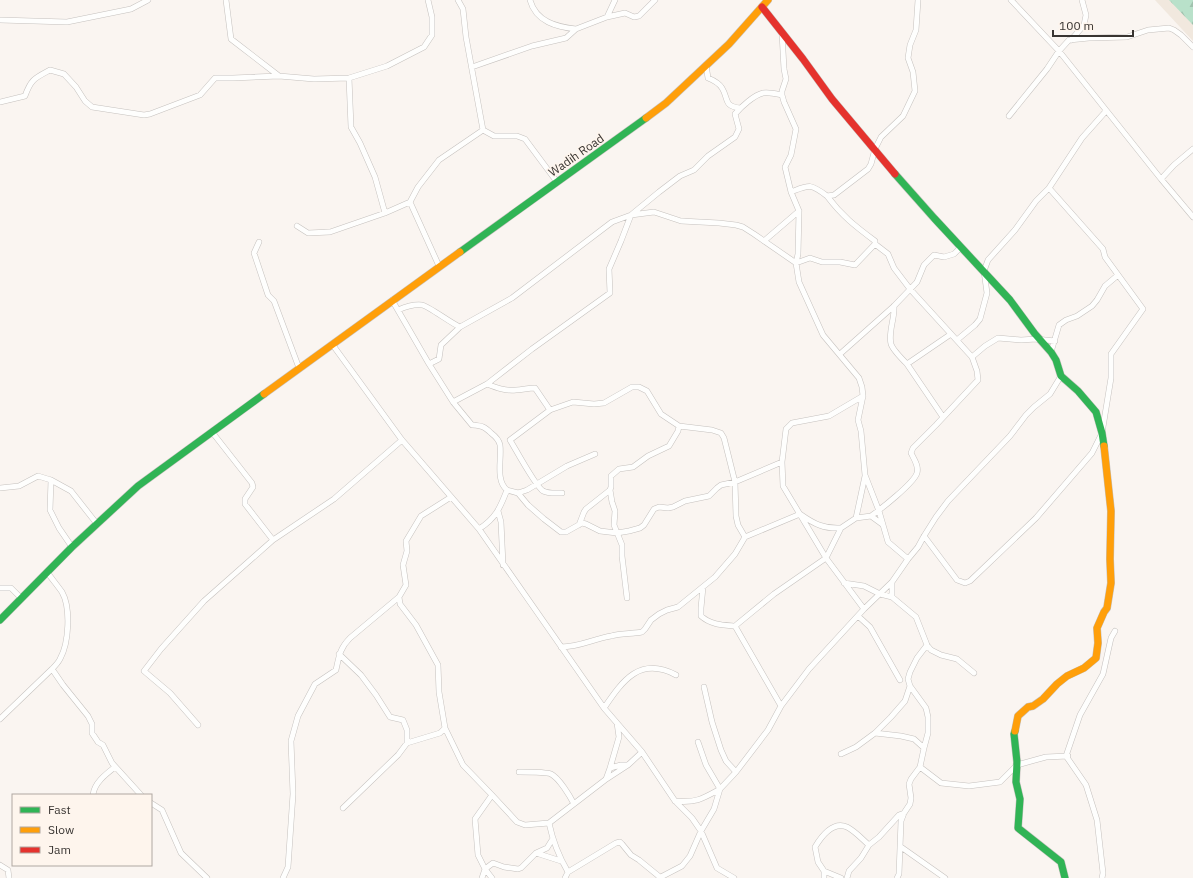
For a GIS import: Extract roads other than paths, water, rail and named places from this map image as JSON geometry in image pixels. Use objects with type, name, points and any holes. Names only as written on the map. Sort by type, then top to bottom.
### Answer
[{"type":"street","points":[[0,20],[67,22],[131,9],[148,0]]},
{"type":"street","points":[[226,0],[231,39],[279,76]]},
{"type":"street","points":[[0,102],[25,96],[29,85],[33,80],[50,70],[64,74],[76,87],[85,101],[92,107],[144,115],[200,95],[215,78],[279,76],[314,79],[349,78],[388,66],[424,46],[432,35],[432,17],[428,0]]},
{"type":"street","points":[[458,0],[463,9],[466,37],[484,130],[494,136],[516,136],[525,138],[557,182]]},
{"type":"street","points":[[530,0],[531,5],[544,21],[564,28],[576,29]]},
{"type":"street","points":[[607,16],[615,0]]},
{"type":"street","points":[[472,67],[532,46],[566,38],[576,29],[607,16],[625,13],[639,16],[655,0]]},
{"type":"street","name":"Wadih Road","points":[[0,620],[72,547],[138,486],[392,300],[625,134],[666,103],[729,44],[768,0]]},
{"type":"street","points":[[827,196],[834,195],[868,169],[871,164],[874,149],[881,137],[903,116],[915,91],[913,72],[908,58],[910,45],[916,30],[918,0]]},
{"type":"street","points":[[1011,0],[1059,51],[1160,179],[1193,217]]},
{"type":"street","points":[[1009,116],[1047,70],[1059,51],[1084,25],[1086,15],[1082,0]]},
{"type":"street","points":[[762,7],[832,99],[901,181],[1010,300],[1035,334],[1051,352],[1056,360],[1061,376],[1082,394],[1096,412],[1102,433],[1111,511],[1110,559],[1112,583],[1107,608],[1097,628],[1098,643],[1096,658],[1084,668],[1067,676],[1043,699],[1028,707],[1018,716],[1014,734],[1017,765],[1016,782],[1020,799],[1018,828],[1061,862],[1065,878]]},
{"type":"street","points":[[1071,40],[1128,37],[1148,30],[1169,28],[1181,35],[1193,47]]},
{"type":"street","points":[[782,32],[784,69],[786,78],[782,95],[796,129],[791,155],[785,167],[791,192],[799,211],[798,254],[796,263],[799,282],[823,335],[859,378],[863,396],[858,420],[861,431],[865,475],[879,511],[888,542],[908,559]]},
{"type":"street","points":[[706,65],[708,78],[722,88],[727,102],[732,107],[740,108]]},
{"type":"street","points":[[349,78],[351,127],[360,143],[374,177],[385,213]]},
{"type":"street","points":[[453,402],[487,384],[532,349],[610,294],[609,269],[631,215],[658,192],[680,176],[694,170],[708,156],[735,137],[739,130],[735,114],[740,108],[764,92],[782,95]]},
{"type":"street","points":[[957,340],[980,319],[987,293],[984,272],[988,260],[1015,230],[1036,201],[1048,188],[1082,138],[1106,112]]},
{"type":"street","points":[[296,226],[308,233],[330,232],[385,213],[410,202],[418,187],[439,160],[484,130]]},
{"type":"street","points":[[1160,179],[1193,148]]},
{"type":"street","points":[[703,587],[701,616],[706,620],[719,625],[735,626],[774,594],[826,558],[842,528],[856,518],[871,516],[879,511],[914,480],[918,472],[917,465],[911,452],[912,448],[978,380],[977,371],[972,357],[910,289],[894,268],[888,254],[876,244],[875,241],[837,210],[827,196],[817,188],[808,186],[791,192]]},
{"type":"street","points":[[924,536],[957,580],[965,583],[970,581],[1036,518],[1092,453],[1102,433],[1110,378],[1111,354],[1144,309],[1105,257],[1103,249],[1048,188]]},
{"type":"street","points":[[410,202],[439,266]]},
{"type":"street","points":[[764,241],[799,211]]},
{"type":"street","points":[[429,364],[439,359],[441,344],[460,327],[512,298],[612,222],[631,215],[654,212],[681,221],[736,225],[754,234],[796,263]]},
{"type":"street","points":[[259,242],[254,253],[268,295],[274,301],[299,368]]},
{"type":"street","points":[[796,263],[810,258],[822,262],[840,262],[855,265],[876,244]]},
{"type":"street","points":[[840,354],[894,306],[917,282],[924,265],[934,255],[944,258],[954,254],[961,247]]},
{"type":"street","points":[[1051,352],[1059,325],[1092,306],[1105,286],[1118,275]]},
{"type":"street","points":[[392,300],[453,402],[472,425],[484,426],[496,437],[500,444],[501,480],[503,486],[507,490],[518,494],[528,505],[562,532],[566,532],[582,523],[600,531],[617,532],[640,528],[644,525],[654,509],[658,507],[673,507],[685,502],[709,496],[721,485],[735,482],[782,462]]},
{"type":"street","points":[[398,310],[424,304],[460,327]]},
{"type":"street","points":[[894,306],[891,345],[907,364],[943,417]]},
{"type":"street","points":[[907,364],[951,334]]},
{"type":"street","points":[[972,357],[985,346],[998,338],[1055,341]]},
{"type":"street","points":[[332,344],[402,440],[479,529],[604,708],[642,752],[675,801],[692,818],[701,831],[717,868],[734,878]]},
{"type":"street","points":[[675,801],[688,802],[700,800],[720,789],[736,772],[768,730],[780,706],[809,669],[864,609],[892,582],[918,547],[936,517],[948,502],[1010,436],[1026,415],[1050,394],[1061,376]]},
{"type":"street","points":[[487,384],[502,390],[535,388],[550,410]]},
{"type":"street","points":[[500,444],[510,440],[550,410],[573,402],[594,404],[604,403],[632,387],[639,387],[646,391],[661,414],[679,426],[712,430],[721,433],[724,438],[735,482],[738,526],[745,536]]},
{"type":"street","points":[[863,396],[829,416],[792,423],[786,429],[782,462],[783,486],[826,558],[864,609]]},
{"type":"street","points":[[627,598],[622,545],[614,524],[614,511],[610,490],[611,476],[619,469],[633,467],[656,451],[664,450],[669,446],[678,431],[679,426]]},
{"type":"street","points":[[212,432],[252,483],[252,487],[245,499],[245,504],[273,540]]},
{"type":"street","points":[[198,725],[170,693],[144,671],[161,649],[204,601],[273,540],[334,499],[402,440]]},
{"type":"street","points":[[510,440],[537,484],[543,491],[562,493]]},
{"type":"street","points":[[518,494],[567,466],[595,454]]},
{"type":"street","points":[[856,518],[865,475]]},
{"type":"street","points":[[0,488],[19,486],[38,476],[51,480],[71,491],[97,524]]},
{"type":"street","points":[[51,480],[50,510],[59,528],[72,547]]},
{"type":"street","points":[[479,529],[493,518],[498,511],[507,490]]},
{"type":"street","points":[[579,525],[586,509],[610,490]]},
{"type":"street","points":[[283,878],[288,866],[293,794],[291,741],[298,716],[315,684],[336,670],[339,654],[343,645],[399,597],[406,585],[403,565],[407,550],[406,541],[421,516],[450,496]]},
{"type":"street","points":[[498,511],[501,522],[503,565]]},
{"type":"street","points":[[800,514],[812,522],[823,526],[842,528]]},
{"type":"street","points":[[561,647],[578,645],[613,635],[642,632],[651,620],[667,610],[678,607],[715,577],[735,554],[745,536],[800,514]]},
{"type":"street","points":[[871,516],[882,524]]},
{"type":"street","points":[[0,719],[52,669],[60,659],[64,647],[68,628],[68,611],[62,593],[47,572]]},
{"type":"street","points":[[892,582],[892,598]]},
{"type":"street","points":[[844,583],[864,586],[892,598],[916,617],[927,646],[931,650],[940,655],[958,659],[974,673]]},
{"type":"street","points":[[0,588],[10,588],[22,599]]},
{"type":"street","points":[[399,597],[400,604],[416,625],[438,665],[438,692],[445,728],[463,765],[517,822],[525,825],[549,823],[628,765],[642,752]]},
{"type":"street","points":[[858,616],[870,627],[900,680]]},
{"type":"street","points":[[735,626],[780,706]]},
{"type":"street","points":[[1102,878],[1103,873],[1097,820],[1086,786],[1067,756],[1080,715],[1102,674],[1115,631]]},
{"type":"street","points":[[897,878],[899,874],[901,847],[901,821],[910,804],[911,798],[909,784],[920,767],[928,733],[926,708],[910,686],[908,679],[917,658],[927,646]]},
{"type":"street","points":[[339,654],[361,676],[376,695],[390,717],[403,720],[407,730],[407,743],[398,756],[343,808]]},
{"type":"street","points":[[604,708],[622,684],[637,671],[644,668],[659,668],[676,675]]},
{"type":"street","points":[[52,669],[88,716],[92,724],[92,733],[98,742],[103,745],[112,763],[140,794]]},
{"type":"street","points":[[841,754],[856,747],[875,733],[905,701],[910,686]]},
{"type":"street","points":[[704,687],[720,750],[726,761],[736,772]]},
{"type":"street","points":[[606,780],[619,737],[617,723]]},
{"type":"street","points":[[407,743],[440,733],[445,728]]},
{"type":"street","points":[[875,733],[914,739],[924,748]]},
{"type":"street","points":[[565,878],[568,872],[616,842],[620,842],[631,855],[660,878],[682,866],[690,856],[701,831],[714,809],[720,789],[706,765],[698,742]]},
{"type":"street","points":[[920,767],[941,783],[969,786],[1000,782],[1017,765],[1046,757],[1067,756]]},
{"type":"street","points":[[610,768],[628,765]]},
{"type":"street","points":[[93,794],[94,790],[102,778],[115,767]]},
{"type":"street","points":[[519,772],[551,774],[568,792],[574,804]]},
{"type":"street","points":[[492,795],[475,819],[478,855],[485,870],[492,878]]},
{"type":"street","points":[[152,804],[162,810],[181,853],[207,878]]},
{"type":"street","points":[[824,871],[839,877],[849,871],[861,858],[869,845],[879,837],[899,815],[904,813]]},
{"type":"street","points":[[549,823],[552,840],[561,861],[568,872]]},
{"type":"street","points":[[824,878],[824,871],[818,862],[815,847],[827,831],[840,826],[845,826],[856,833],[869,845]]},
{"type":"street","points":[[482,878],[485,870],[493,863],[504,867],[521,868],[536,853],[547,848],[552,840]]},
{"type":"street","points":[[901,847],[945,878]]},
{"type":"street","points":[[536,853],[561,861]]},
{"type":"street","points":[[0,865],[8,870],[11,878]]},
{"type":"street","points":[[847,878],[849,871]]}]
